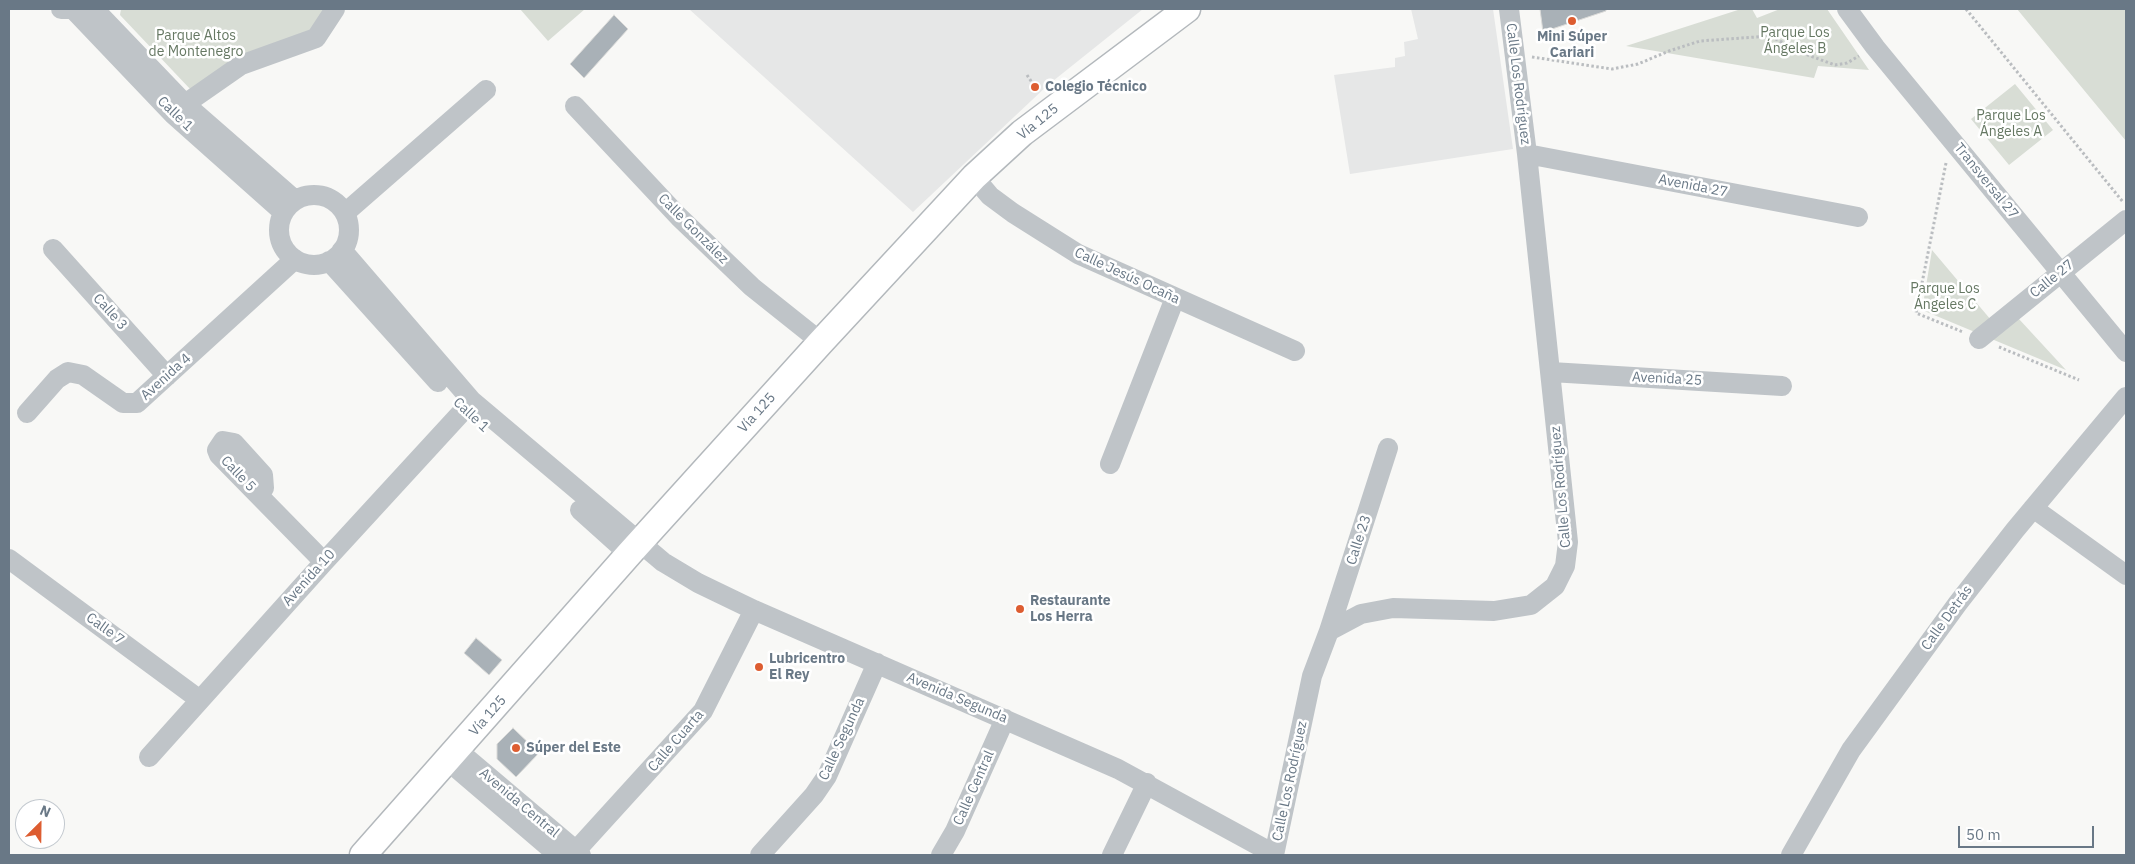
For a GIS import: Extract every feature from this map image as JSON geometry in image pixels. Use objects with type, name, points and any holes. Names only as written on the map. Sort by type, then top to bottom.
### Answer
[{"type":"main road","name":"Vía 125","points":[[363,855],[634,549],[821,342],[974,177],[1022,133],[1186,9]]},
{"type":"street","points":[[61,9],[73,9]]},
{"type":"street","name":"Calle 1","points":[[73,9],[180,110],[289,206]]},
{"type":"street","name":"Calle 1","points":[[94,9],[180,110]]},
{"type":"street","points":[[180,110],[241,65],[316,38],[335,9]]},
{"type":"street","name":"Calle Los Rodríguez","points":[[1274,855],[1312,676],[1329,631],[1361,614],[1392,608],[1494,611],[1531,605],[1555,586],[1565,566],[1568,542],[1551,372],[1509,9]]},
{"type":"street","name":"Transversal 27","points":[[1846,9],[1875,47],[2126,352]]},
{"type":"street","points":[[345,213],[486,90]]},
{"type":"street","name":"Calle González","points":[[575,106],[692,230],[752,287],[821,342]]},
{"type":"street","name":"Avenida 27","points":[[1527,154],[1858,218]]},
{"type":"street","name":"Calle Jesús Ocaña","points":[[974,177],[990,196],[1053,240],[1078,254],[1295,351]]},
{"type":"street","points":[[305,196],[322,196],[338,204],[345,213],[349,232],[335,256],[312,264],[295,259],[281,243],[279,227],[289,206],[305,196]]},
{"type":"street","name":"Calle 27","points":[[1979,339],[2060,271],[2126,220]]},
{"type":"street","name":"Calle 3","points":[[53,248],[167,376]]},
{"type":"street","name":"Calle 1","points":[[335,256],[468,406],[634,549]]},
{"type":"street","name":"Avenida 4","points":[[27,413],[57,379],[68,372],[83,375],[122,403],[138,403],[295,259]]},
{"type":"street","points":[[1110,464],[1175,298]]},
{"type":"street","name":"Avenida 25","points":[[1551,372],[1782,386]]},
{"type":"street","name":"Calle Detrás","points":[[1791,855],[1851,750],[1972,583],[2126,397]]},
{"type":"street","name":"Avenida 10","points":[[149,757],[324,562],[468,406]]},
{"type":"street","name":"Calle 23","points":[[1329,631],[1388,448]]},
{"type":"street","name":"Calle 5","points":[[259,495],[324,562]]},
{"type":"street","points":[[2033,508],[2126,575]]},
{"type":"street","name":"Avenida Segunda","points":[[634,549],[663,562],[698,583],[754,610],[1147,783],[1274,855]]},
{"type":"street","name":"Calle 7","points":[[9,559],[200,700]]},
{"type":"street","name":"Calle Cuarta","points":[[572,854],[703,711],[754,610]]},
{"type":"street","name":"Calle Segunda","points":[[760,855],[814,795],[827,776],[877,663]]},
{"type":"street","name":"Calle Central","points":[[941,855],[955,831],[1005,719]]},
{"type":"street","name":"Avenida Central","points":[[453,755],[572,854]]},
{"type":"street","points":[[1112,855],[1147,783]]},
{"type":"path","points":[[1966,9],[2126,207]]},
{"type":"path","points":[[1514,54],[1612,69],[1638,64],[1700,41],[1770,36],[1805,54],[1835,65],[1848,63],[1875,47]]},
{"type":"path","points":[[1027,75],[1035,87]]},
{"type":"path","points":[[1950,138],[1916,313],[2079,380]]},
{"type":"shaded area","points":[[689,9],[1143,9],[1048,85],[913,212]]},
{"type":"shaded area","points":[[1411,9],[1493,9],[1513,149],[1350,174],[1334,75],[1395,67],[1395,58],[1405,56],[1404,42],[1418,39]]},
{"type":"green space","name":"Parque Altos de Montenegro","points":[[121,9],[325,9],[312,31],[191,90],[120,15]]},
{"type":"green space","points":[[520,9],[585,9],[548,41]]},
{"type":"green space","name":"Parque Los Ángeles B","points":[[1741,9],[1752,9],[1757,18],[1780,9],[1827,9],[1869,70],[1818,66],[1814,78],[1626,46]]},
{"type":"green space","points":[[2017,9],[2126,9],[2126,141]]},
{"type":"green space","name":"Parque Los Ángeles A","points":[[2015,84],[2053,130],[2009,165],[1971,119]]},
{"type":"green space","name":"Parque Los Ángeles C","points":[[1932,250],[1991,320],[2007,306],[2066,370],[1922,310]]},
{"type":"building","points":[[1540,9],[1606,9],[1606,11],[1543,32]]},
{"type":"building","points":[[614,15],[628,29],[584,78],[570,64]]},
{"type":"building","points":[[476,638],[502,660],[489,675],[464,653]]},
{"type":"building","name":"Súper del Este","points":[[513,728],[539,753],[516,777],[497,759],[497,744]]},
{"type":"place","name":"Mini Súper Cariari","points":[[1572,21]]},
{"type":"place","name":"Colegio Técnico","points":[[1035,87]]},
{"type":"place","name":"Restaurante Los Herra","points":[[1020,609]]},
{"type":"place","name":"Lubricentro El Rey","points":[[759,667]]},
{"type":"place","name":"Súper del Este","points":[[516,748]]}]
